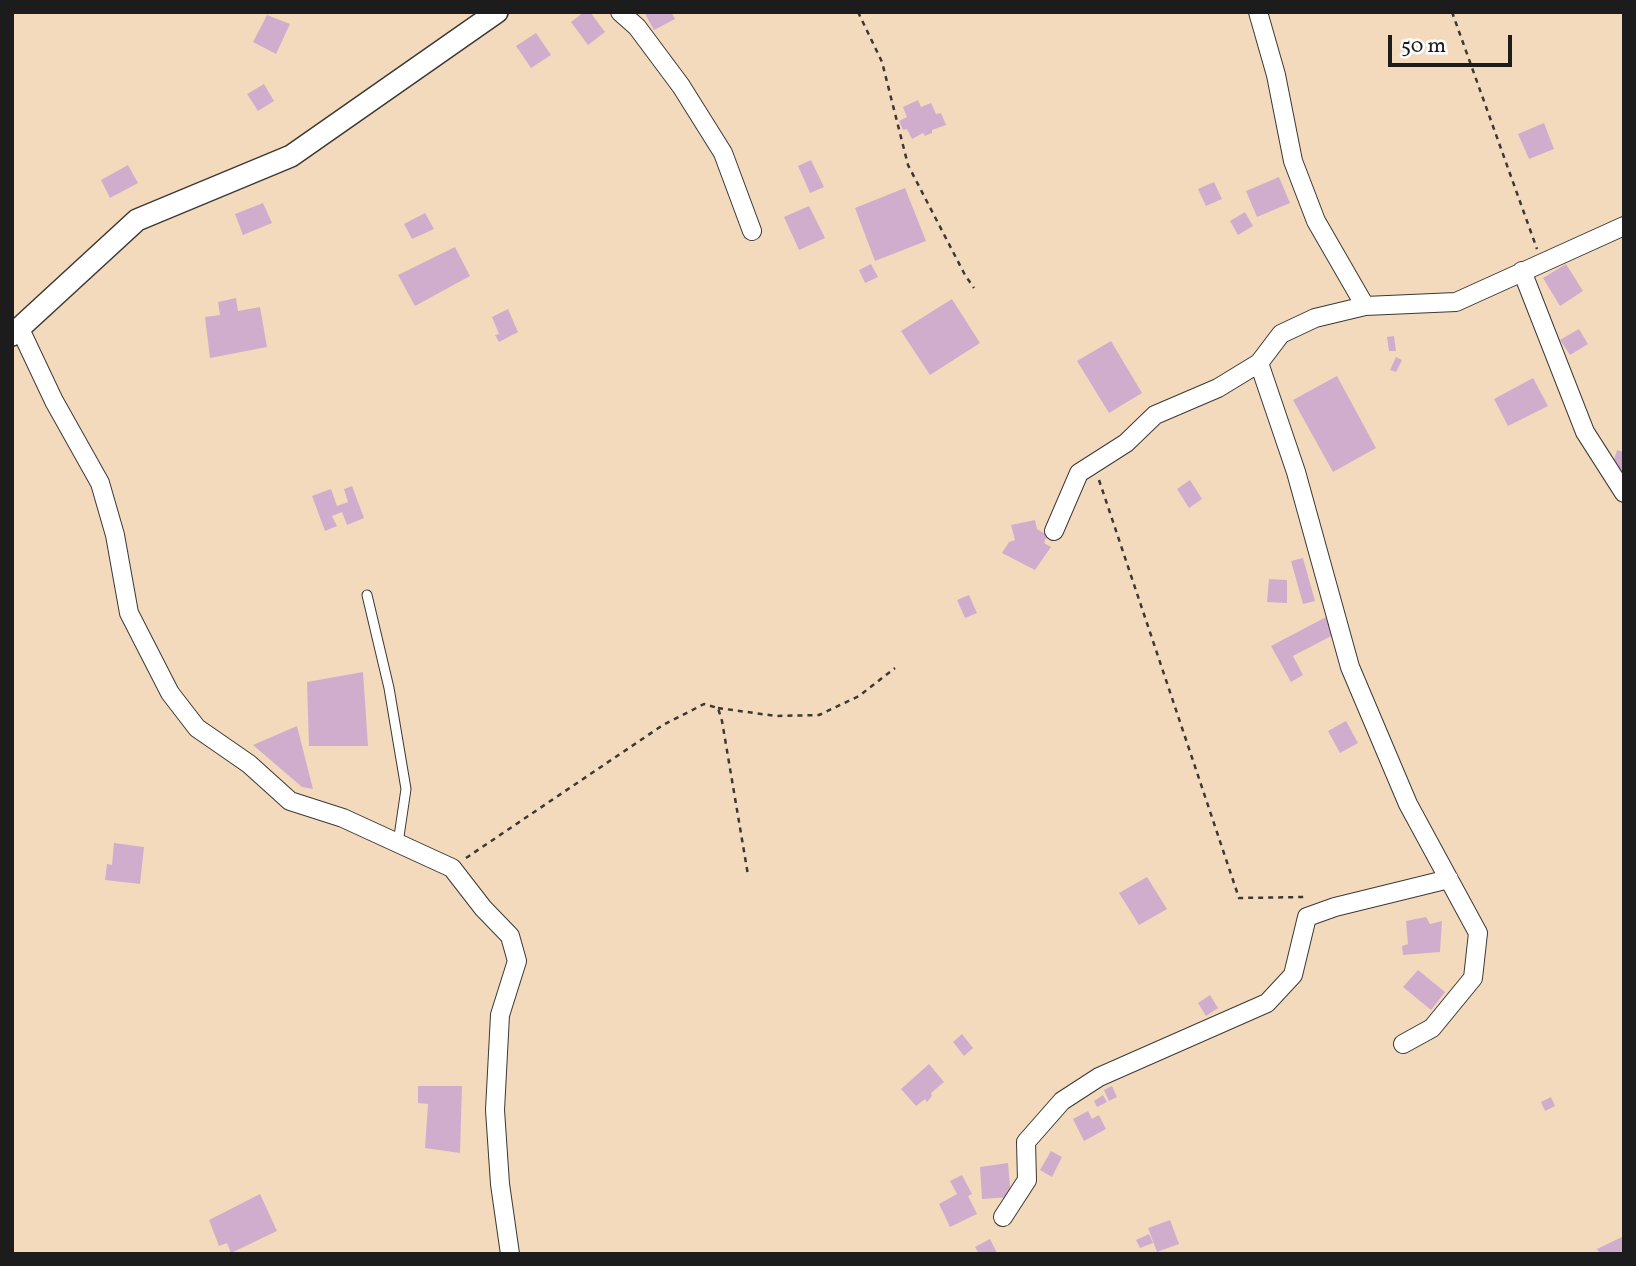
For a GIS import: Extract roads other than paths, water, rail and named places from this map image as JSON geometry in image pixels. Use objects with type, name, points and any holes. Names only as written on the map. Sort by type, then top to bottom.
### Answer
[{"type":"street","points":[[497,12],[290,156],[137,220],[16,332],[100,483],[115,535],[129,613],[170,693],[197,728],[249,764],[290,801],[343,818],[452,867],[483,908],[510,936],[517,961],[500,1015],[495,1110],[500,1184],[510,1254]]},
{"type":"street","points":[[620,12],[637,27],[674,76],[723,153],[752,231]]},
{"type":"street","points":[[1258,12],[1276,75],[1293,161],[1316,221],[1366,306]]},
{"type":"street","points":[[1054,531],[1079,473],[1126,443],[1155,415],[1217,388],[1259,363],[1281,334],[1315,318],[1366,306],[1456,302],[1624,226]]},
{"type":"street","points":[[1522,271],[1585,432],[1624,493]]},
{"type":"street","points":[[1259,363],[1296,472],[1350,667],[1408,804],[1478,933],[1473,978],[1432,1028],[1403,1044]]},
{"type":"street","points":[[1003,1217],[1027,1180],[1026,1142],[1062,1101],[1099,1077],[1267,1003],[1293,975],[1307,917],[1335,907],[1449,879]]},
{"type":"lane","points":[[367,596],[389,688],[406,789],[398,843]]}]
